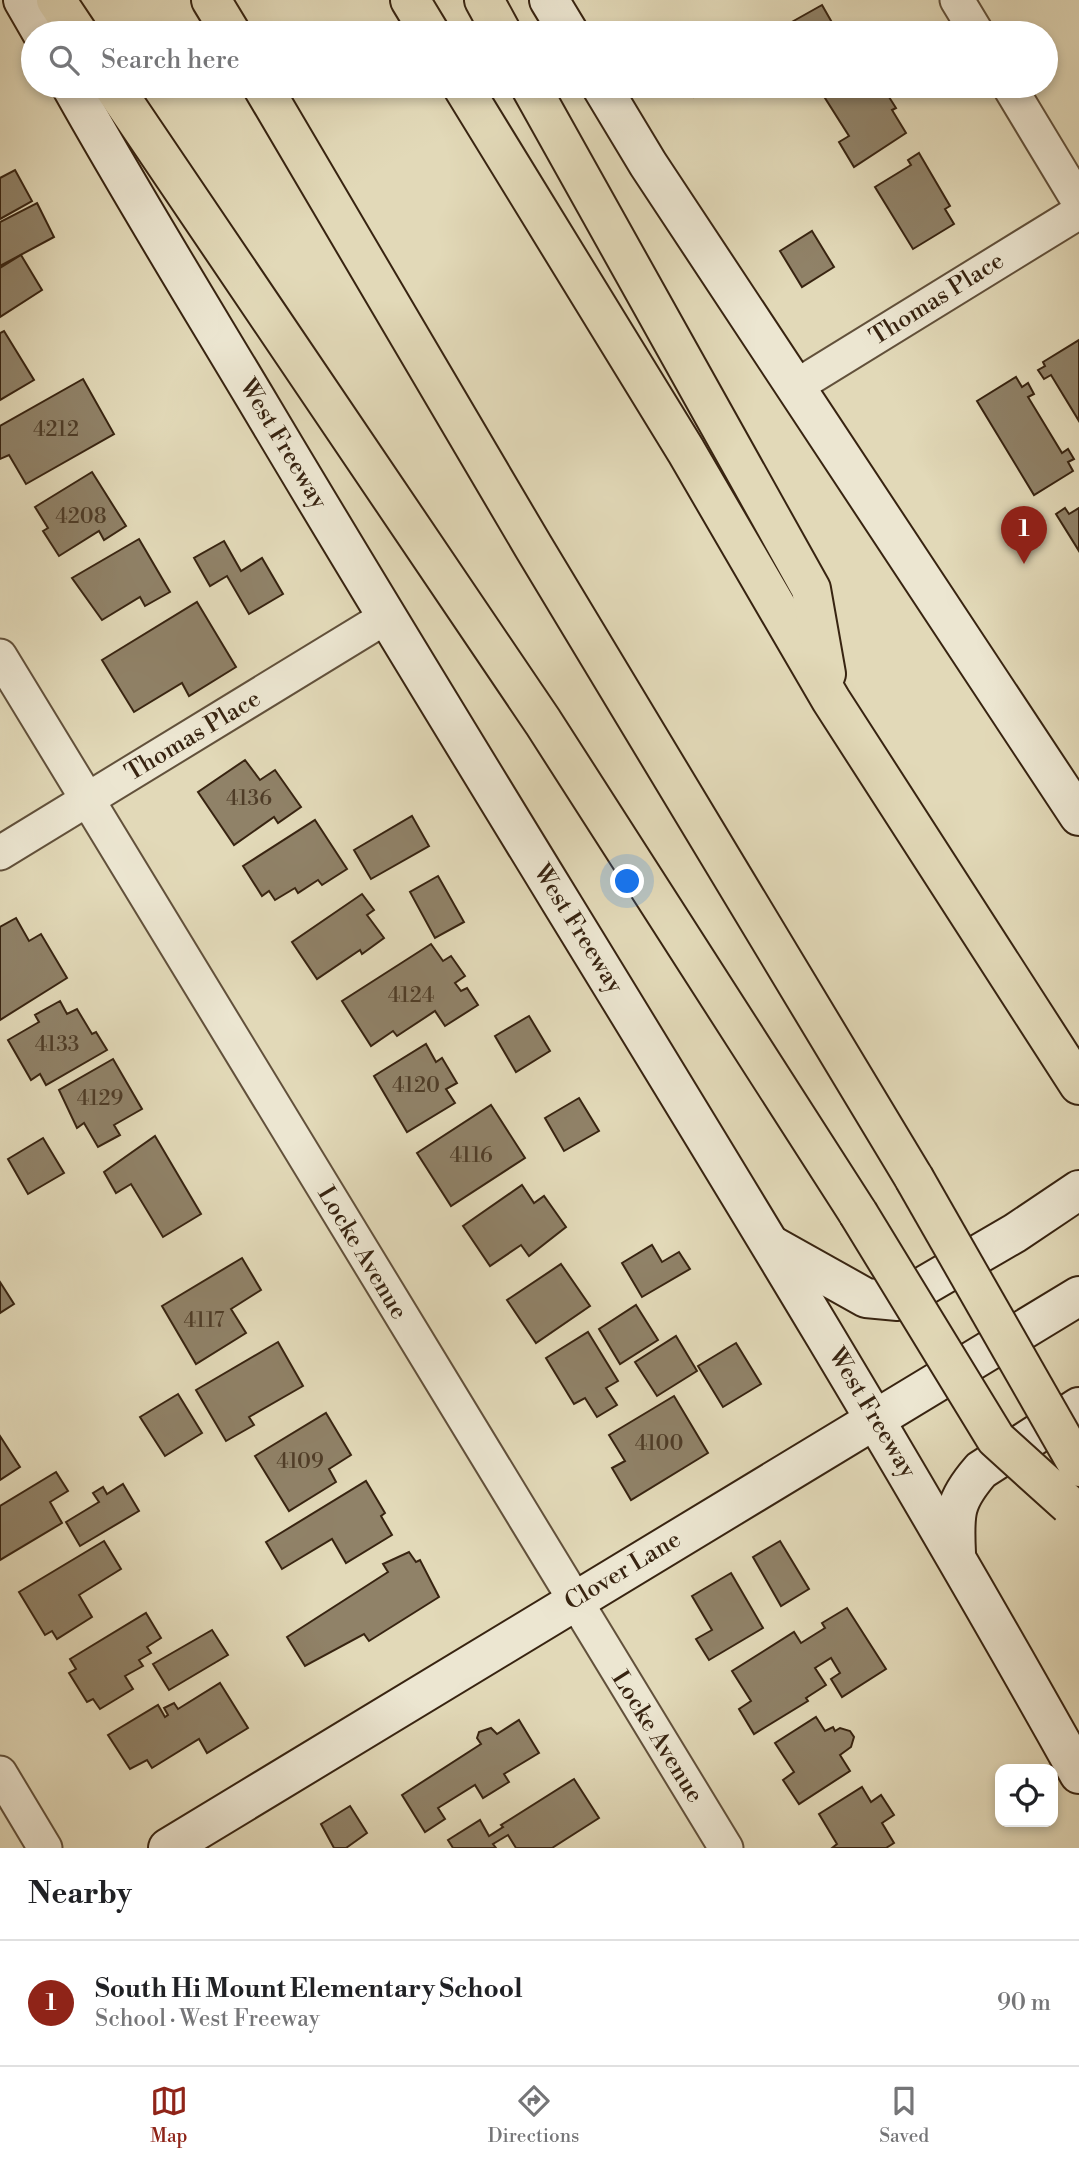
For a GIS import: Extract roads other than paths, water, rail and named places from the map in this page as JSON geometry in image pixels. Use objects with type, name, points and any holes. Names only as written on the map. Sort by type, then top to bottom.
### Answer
[{"type":"highway","points":[[56,0],[70,21]]},
{"type":"highway","points":[[211,0],[224,21]]},
{"type":"highway","points":[[410,0],[423,21]]},
{"type":"highway","points":[[484,0],[495,21]]},
{"type":"highway","points":[[121,98],[543,722],[858,1213],[996,1439],[1074,1510]]},
{"type":"highway","points":[[269,98],[533,546],[914,1178],[1079,1467]]},
{"type":"highway","points":[[469,98],[686,451],[831,701],[1079,1085]]},
{"type":"highway","points":[[537,98],[811,589],[831,701]]},
{"type":"main road","points":[[23,0],[35,21]]},
{"type":"main road","points":[[549,0],[562,21]]},
{"type":"main road","name":"West Freeway","points":[[78,98],[386,617],[877,1420],[956,1554],[1079,1774]]},
{"type":"main road","points":[[608,98],[648,164],[1079,816]]},
{"type":"main road","points":[[773,1246],[866,1298],[898,1301],[1015,1233],[1079,1190]]},
{"type":"main road","name":"Clover Lane","points":[[168,1848],[573,1600],[877,1420],[1079,1296]]},
{"type":"main road","points":[[956,1554],[954,1520],[957,1500],[968,1485],[981,1470],[1079,1407]]},
{"type":"street","points":[[957,0],[970,21]]},
{"type":"street","points":[[1016,98],[1079,202]]},
{"type":"street","name":"Thomas Place","points":[[795,387],[1079,212]]},
{"type":"street","name":"Thomas Place","points":[[0,853],[386,617]]},
{"type":"street","name":"Locke Avenue","points":[[0,656],[726,1848]]},
{"type":"street","points":[[0,1773],[45,1848]]},
{"type":"place","name":"South Hi Mount Elementary School","points":[[1024,564]]}]
